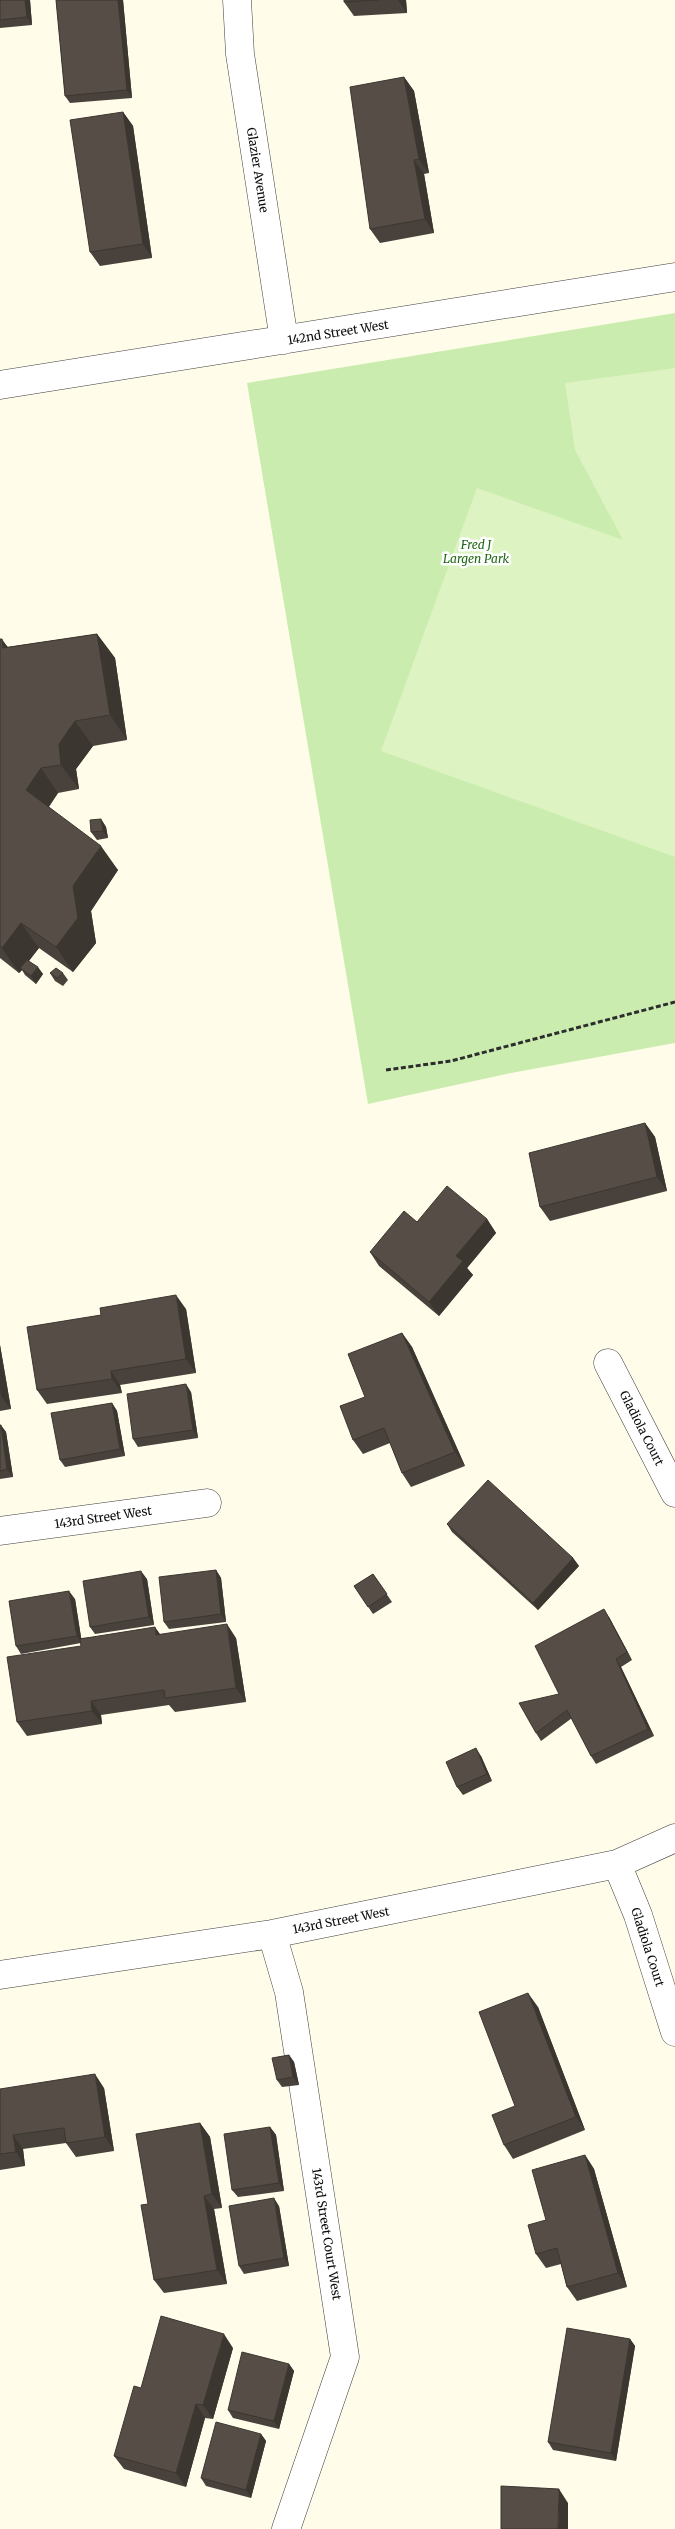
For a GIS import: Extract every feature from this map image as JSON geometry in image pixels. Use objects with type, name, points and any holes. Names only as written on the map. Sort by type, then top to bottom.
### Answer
[{"type":"street","name":"Glazier Avenue","points":[[237,0],[240,54],[284,340]]},
{"type":"street","name":"142nd Street West","points":[[0,385],[675,277]]},
{"type":"street","name":"Gladiola Court","points":[[608,1363],[675,1493]]},
{"type":"street","name":"143rd Street West","points":[[0,1531],[207,1503]]},
{"type":"street","name":"143rd Street West","points":[[0,1975],[272,1934],[617,1864],[675,1838]]},
{"type":"street","name":"Gladiola Court","points":[[617,1864],[638,1915],[675,2032]]},
{"type":"street","name":"143rd Street Court West","points":[[272,1934],[289,1992],[345,2358],[286,2529]]},
{"type":"path","points":[[386,1070],[452,1061],[675,1002]]},
{"type":"green space","name":"Fred J Largen Park","points":[[675,313],[675,1043],[511,1073],[368,1104],[247,383]]},
{"type":"green space","points":[[675,368],[675,857],[381,751],[477,488],[623,540],[575,450],[565,383]]},
{"type":"building","points":[[0,0],[25,0],[27,17],[0,20]]},
{"type":"building","points":[[56,0],[118,0],[127,90],[65,96]]},
{"type":"building","points":[[344,0],[378,0],[344,2]]},
{"type":"building","points":[[404,77],[419,159],[414,160],[425,219],[370,229],[350,87]]},
{"type":"building","points":[[123,112],[143,244],[90,252],[70,120]]},
{"type":"building","points":[[97,634],[110,715],[75,721],[59,744],[61,765],[41,768],[26,790],[101,846],[73,886],[78,918],[56,947],[21,923],[2,948],[0,946],[0,639],[2,639],[3,648]]},
{"type":"building","points":[[101,819],[103,831],[91,832],[90,820]]},
{"type":"building","points":[[27,960],[38,967],[31,976],[20,968]]},
{"type":"building","points":[[56,968],[63,973],[57,978],[50,973]]},
{"type":"building","points":[[645,1123],[657,1177],[540,1207],[529,1153]]},
{"type":"building","points":[[447,1186],[487,1219],[456,1256],[463,1261],[429,1302],[370,1252],[404,1211],[417,1222]]},
{"type":"building","points":[[176,1295],[186,1359],[111,1371],[112,1379],[37,1390],[27,1327],[101,1315],[100,1308]]},
{"type":"building","points":[[402,1333],[455,1452],[402,1473],[384,1428],[353,1440],[340,1406],[365,1397],[348,1354]]},
{"type":"building","points":[[186,1384],[193,1430],[133,1439],[127,1394]]},
{"type":"building","points":[[112,1403],[120,1449],[60,1460],[51,1413]]},
{"type":"building","points":[[0,1425],[7,1469],[0,1471]]},
{"type":"building","points":[[488,1480],[573,1558],[533,1603],[447,1524]]},
{"type":"building","points":[[216,1570],[221,1614],[164,1622],[159,1577]]},
{"type":"building","points":[[141,1571],[149,1617],[90,1627],[83,1581]]},
{"type":"building","points":[[373,1574],[387,1594],[368,1607],[354,1586]]},
{"type":"building","points":[[69,1591],[77,1636],[16,1646],[9,1601]]},
{"type":"building","points":[[604,1609],[627,1652],[616,1659],[648,1729],[591,1756],[567,1710],[536,1733],[519,1703],[559,1694],[535,1646]]},
{"type":"building","points":[[227,1624],[236,1688],[165,1698],[164,1690],[91,1701],[92,1711],[17,1722],[7,1657],[81,1646],[80,1639],[155,1627],[156,1635]]},
{"type":"building","points":[[476,1748],[487,1774],[457,1787],[446,1762]]},
{"type":"building","points":[[528,1993],[576,2117],[504,2145],[492,2115],[515,2106],[479,2012]]},
{"type":"building","points":[[289,2055],[293,2077],[277,2080],[272,2058]]},
{"type":"building","points":[[95,2074],[105,2137],[66,2143],[64,2128],[13,2135],[16,2152],[0,2154],[0,2089]]},
{"type":"building","points":[[200,2123],[212,2194],[204,2196],[217,2270],[154,2280],[141,2205],[148,2204],[136,2134]]},
{"type":"building","points":[[270,2127],[279,2183],[232,2190],[224,2134]]},
{"type":"building","points":[[585,2155],[618,2273],[567,2287],[557,2248],[536,2254],[528,2225],[546,2220],[532,2170]]},
{"type":"building","points":[[274,2198],[284,2258],[239,2266],[229,2206]]},
{"type":"building","points":[[161,2316],[224,2334],[203,2405],[196,2404],[176,2473],[114,2456],[134,2386],[141,2388]]},
{"type":"building","points":[[567,2328],[630,2339],[611,2453],[548,2442]]},
{"type":"building","points":[[242,2352],[289,2364],[274,2421],[228,2410]]},
{"type":"building","points":[[216,2422],[261,2434],[246,2490],[201,2478]]},
{"type":"building","points":[[501,2486],[559,2489],[558,2529],[501,2529]]}]
